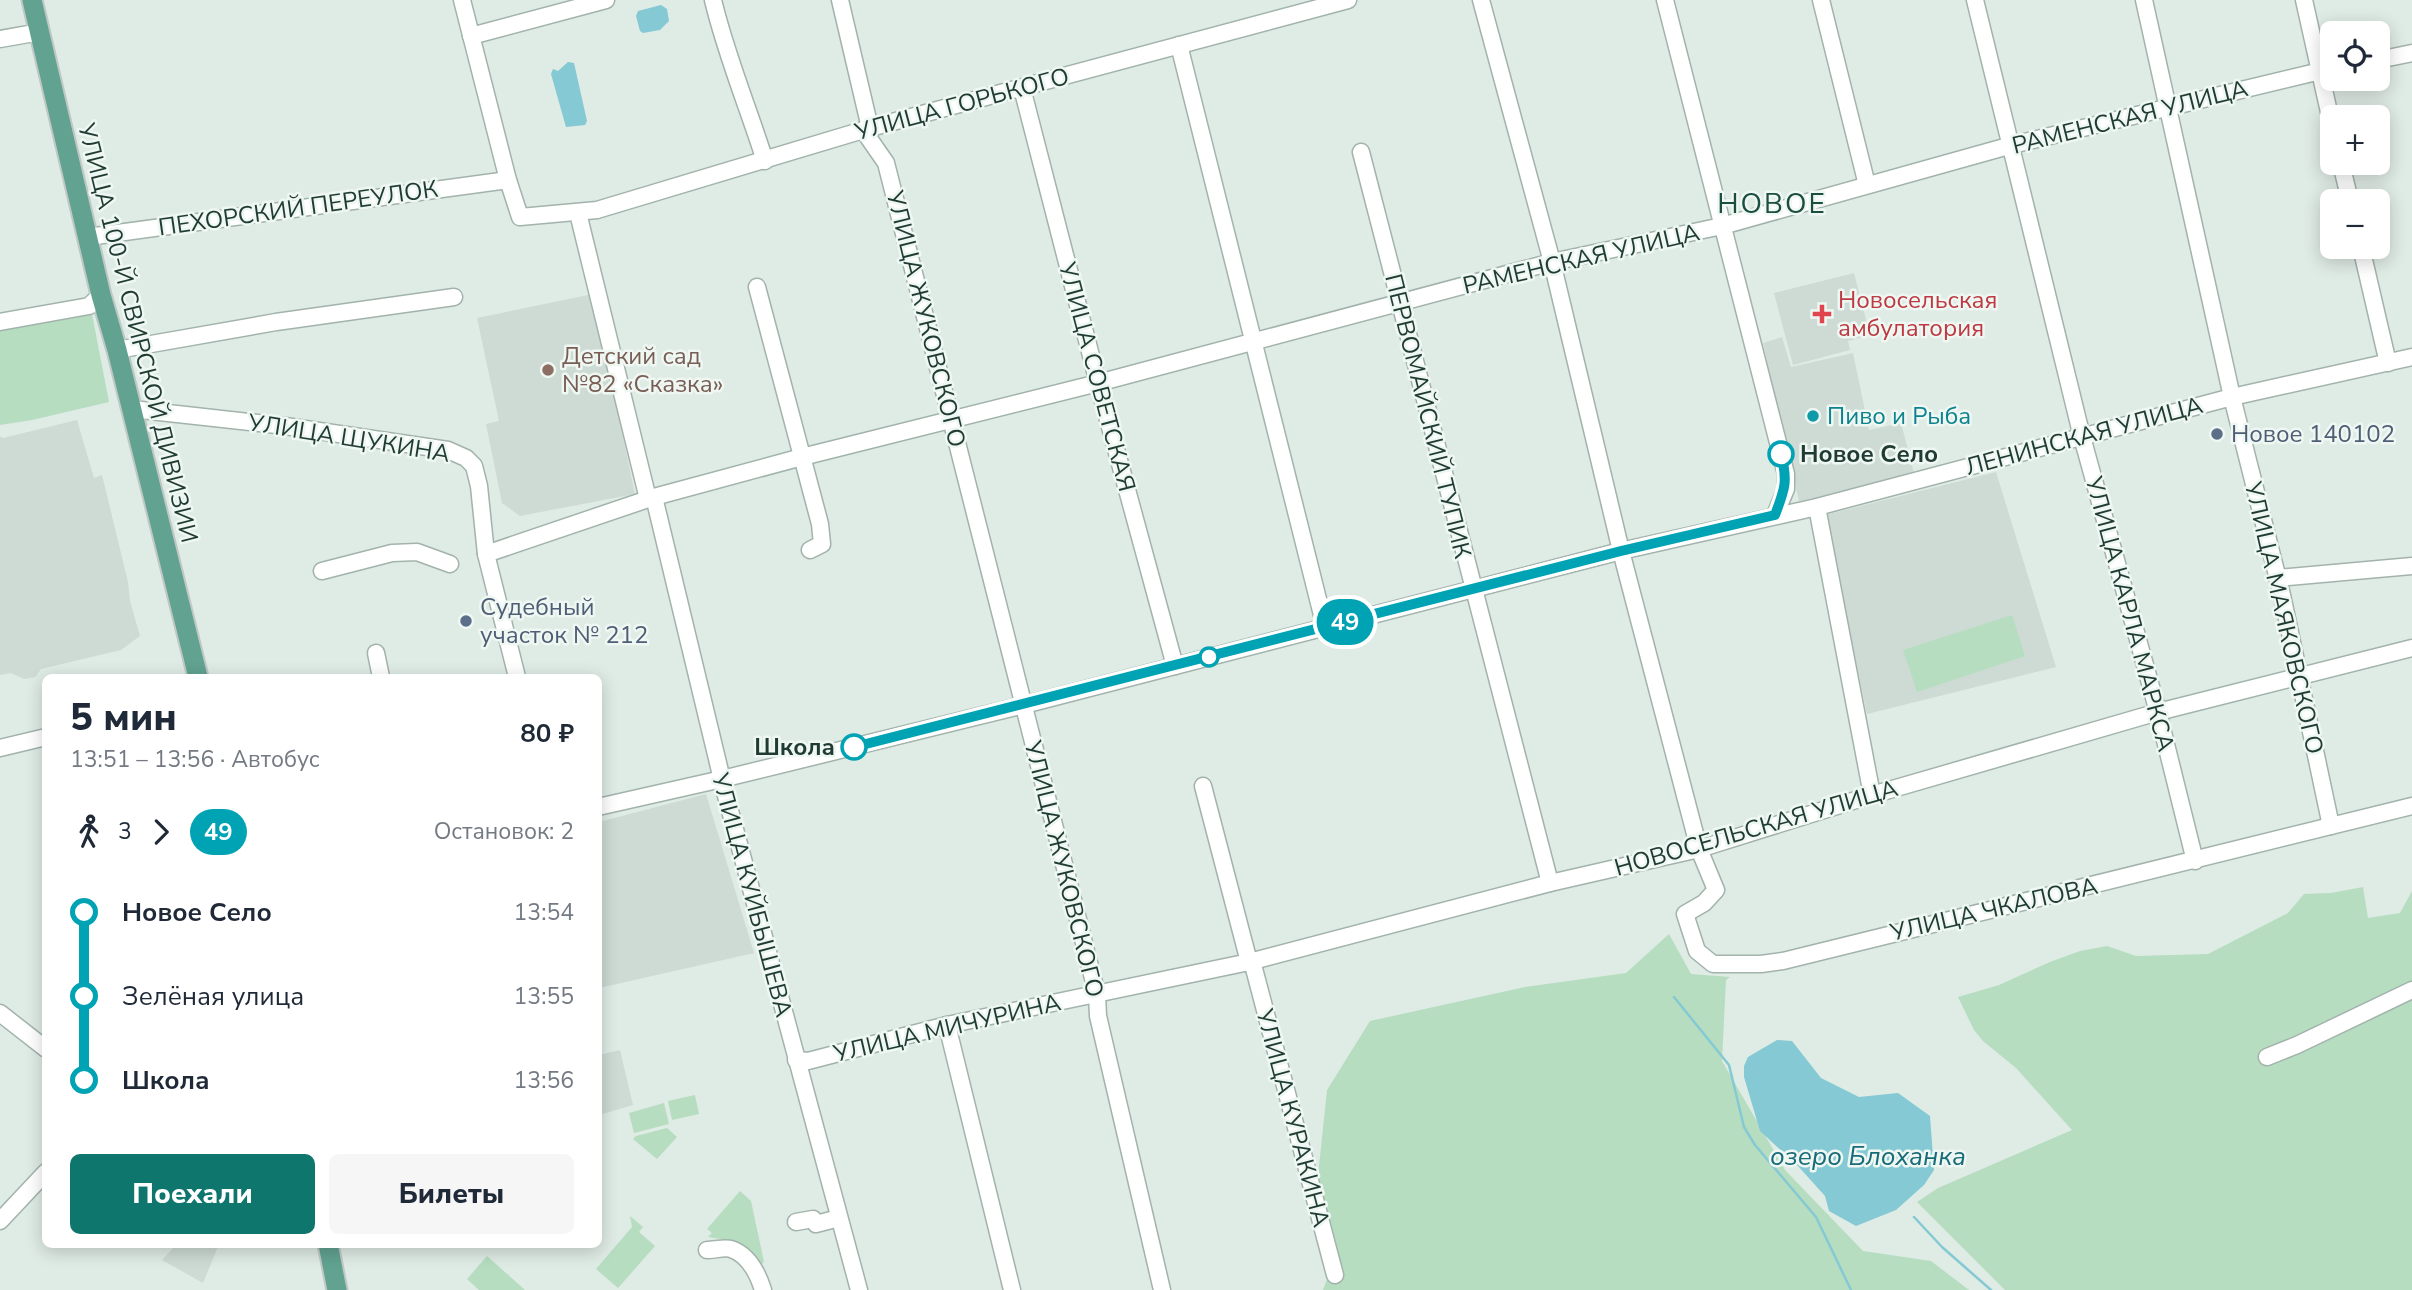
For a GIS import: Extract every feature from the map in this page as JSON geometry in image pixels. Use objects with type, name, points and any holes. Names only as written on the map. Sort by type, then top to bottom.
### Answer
[{"type":"main road","name":"УЛИЦА 100-Й СВИРСКОЙ ДИВИЗИИ","points":[[32,0],[101,295],[197,674]]},
{"type":"main road","points":[[329,1248],[337,1290]]},
{"type":"street","points":[[463,0],[508,180]]},
{"type":"street","points":[[471,36],[606,0]]},
{"type":"street","points":[[713,0],[723,41],[765,161]]},
{"type":"street","name":"УЛИЦА ЖУКОВСКОГО","points":[[840,0],[870,128],[869,136],[886,163],[1097,994],[1098,1016],[1161,1290]]},
{"type":"street","name":"УЛИЦА ГОРЬКОГО","points":[[508,180],[520,217],[597,210],[870,128],[1327,3],[1348,0]]},
{"type":"street","points":[[1481,0],[1552,262],[1621,551],[1699,849]]},
{"type":"street","points":[[1665,0],[1786,474],[1786,489],[1775,515]]},
{"type":"street","points":[[1821,0],[1867,185]]},
{"type":"street","name":"УЛИЦА КАРЛА МАРКСА","points":[[1975,0],[2082,437],[2158,712],[2194,861]]},
{"type":"street","name":"УЛИЦА МАЯКОВСКОГО","points":[[2144,0],[2232,397],[2283,595],[2331,826]]},
{"type":"street","points":[[2304,0],[2320,50]]},
{"type":"street","points":[[0,39],[40,32]]},
{"type":"street","points":[[1180,45],[1325,627]]},
{"type":"street","points":[[2390,58],[2412,53]]},
{"type":"street","name":"РАМЕНСКАЯ УЛИЦА","points":[[486,554],[651,498],[802,457],[1098,383],[1552,262],[1722,226],[2012,145],[2320,70]]},
{"type":"street","name":"УЛИЦА СОВЕТСКАЯ","points":[[1021,88],[1175,666]]},
{"type":"street","name":"ПЕРВОМАЙСКИЙ ТУПИК","points":[[1361,152],[1549,883]]},
{"type":"street","name":"ПЕХОРСКИЙ ПЕРЕУЛОК","points":[[88,237],[508,180]]},
{"type":"street","points":[[578,213],[651,498]]},
{"type":"street","points":[[2364,259],[2388,363]]},
{"type":"street","points":[[757,287],[820,524],[822,544],[810,550]]},
{"type":"street","points":[[0,322],[89,306],[101,295]]},
{"type":"street","points":[[117,350],[275,322],[454,297]]},
{"type":"street","name":"ЛЕНИНСКАЯ УЛИЦА","points":[[602,806],[1024,705],[1621,551],[1817,507],[2232,397],[2412,357]]},
{"type":"street","name":"УЛИЦА ЩУКИНА","points":[[132,409],[285,426],[448,450],[466,458],[474,466],[479,486],[486,554],[516,674]]},
{"type":"street","name":"УЛИЦА КУЙБЫШЕВА","points":[[651,498],[722,779],[859,1290]]},
{"type":"street","points":[[1817,507],[1872,795]]},
{"type":"street","points":[[322,572],[392,553],[417,552],[450,564]]},
{"type":"street","points":[[2277,578],[2412,566]]},
{"type":"street","name":"НОВОСЕЛЬСКАЯ УЛИЦА","points":[[1097,994],[1250,962],[1549,883],[1699,849],[1872,795],[2158,712],[2412,648]]},
{"type":"street","points":[[376,653],[380,674]]},
{"type":"street","points":[[0,748],[42,738]]},
{"type":"street","name":"УЛИЦА КУРАКИНА","points":[[1203,786],[1335,1275]]},
{"type":"street","name":"УЛИЦА ЧКАЛОВА","points":[[1699,849],[1716,890],[1704,903],[1685,914],[1698,951],[1713,964],[1761,964],[1783,961],[2412,806]]},
{"type":"street","points":[[2267,1057],[2412,990]]},
{"type":"street","name":"УЛИЦА МИЧУРИНА","points":[[796,1060],[808,1061],[947,1026],[1097,994]]},
{"type":"street","points":[[0,1013],[42,1046]]},
{"type":"street","points":[[947,1026],[1012,1290]]},
{"type":"street","points":[[0,1221],[42,1176]]},
{"type":"street","points":[[796,1222],[813,1219],[816,1224],[839,1218]]},
{"type":"street","points":[[707,1250],[729,1248],[734,1251],[757,1270],[762,1290]]},
{"type":"shaded area","name":"Новосельская амбулатория","points":[[1854,273],[1870,335],[1848,341],[1850,350],[1793,365],[1774,293]]},
{"type":"shaded area","name":"Детский сад №82 «Сказка»","points":[[593,294],[635,494],[520,516],[502,503],[486,424],[499,421],[477,318]]},
{"type":"shaded area","points":[[1782,337],[1791,367],[1853,353],[1869,430],[1901,423],[1915,477],[1799,501],[1763,343]]},
{"type":"shaded area","points":[[77,420],[94,478],[102,475],[140,636],[121,650],[41,669],[35,677],[24,679],[11,673],[0,675],[0,436],[3,438]]},
{"type":"shaded area","points":[[1996,472],[2056,667],[1867,714],[1825,515]]},
{"type":"shaded area","points":[[706,794],[754,953],[602,987],[602,821]]},
{"type":"shaded area","points":[[620,1050],[633,1105],[602,1114],[602,1054]]},
{"type":"shaded area","points":[[173,1248],[217,1248],[203,1283],[162,1260]]},
{"type":"green space","points":[[92,314],[109,402],[0,425],[0,328]]},
{"type":"green space","points":[[2012,615],[2025,656],[1917,692],[1903,650]]},
{"type":"green space","points":[[2363,887],[2368,918],[2400,913],[2412,891],[2412,1290],[2005,1290],[1917,1202],[1938,1188],[2072,1130],[2016,1068],[1983,1041],[1974,1030],[1958,997],[1999,985],[2080,951],[2107,946],[2136,956],[2208,954],[2288,913],[2304,894],[2331,893]]},
{"type":"green space","points":[[1669,934],[1691,974],[1730,977],[1726,980],[1722,1061],[1785,1170],[1863,1251],[1931,1261],[1969,1290],[1323,1290],[1336,1256],[1317,1185],[1327,1090],[1370,1021],[1525,987],[1626,973]]},
{"type":"green space","points":[[695,1095],[699,1114],[672,1120],[668,1101]]},
{"type":"green space","points":[[664,1103],[669,1124],[634,1133],[629,1113]]},
{"type":"green space","points":[[667,1128],[677,1137],[657,1159],[633,1139],[636,1136]]},
{"type":"green space","points":[[740,1191],[751,1201],[764,1262],[761,1265],[734,1241],[708,1237],[712,1233],[707,1229]]},
{"type":"green space","points":[[630,1216],[643,1227],[639,1232],[655,1246],[618,1288],[596,1269],[632,1227]]},
{"type":"green space","points":[[487,1256],[525,1290],[479,1290],[467,1279]]},
{"type":"water","points":[[661,5],[667,9],[669,21],[660,30],[643,33],[640,31],[636,16],[638,11]]},
{"type":"water","points":[[568,62],[574,63],[587,121],[585,125],[566,127],[551,74],[553,69],[558,71]]},
{"type":"water","name":"озеро Блоханка","points":[[1777,1040],[1792,1041],[1821,1078],[1859,1097],[1898,1093],[1930,1116],[1934,1170],[1924,1185],[1896,1210],[1856,1226],[1829,1211],[1825,1196],[1798,1166],[1760,1131],[1744,1077],[1744,1066],[1748,1057]]},
{"type":"waterway","points":[[1674,997],[1729,1065],[1744,1127],[1755,1145],[1816,1217],[1851,1290]]},
{"type":"waterway","points":[[1914,1217],[1942,1247],[1991,1290]]},
{"type":"bus line","name":"49","points":[[854,747],[1621,551],[1775,515],[1786,489],[1786,474],[1781,454]]},
{"type":"place","name":"Новосельская амбулатория","points":[[1822,314]]},
{"type":"place","name":"Детский сад №82 «Сказка»","points":[[548,370]]},
{"type":"place","name":"Пиво и Рыба","points":[[1813,416]]},
{"type":"place","name":"Новое 140102","points":[[2217,434]]},
{"type":"place","name":"Новое Село","points":[[1781,454]]},
{"type":"place","name":"Судебный участок № 212","points":[[466,621]]},
{"type":"place","name":"Школа","points":[[854,747]]},
{"type":"district","name":"НОВОЕ","points":[[1772,203]]}]
